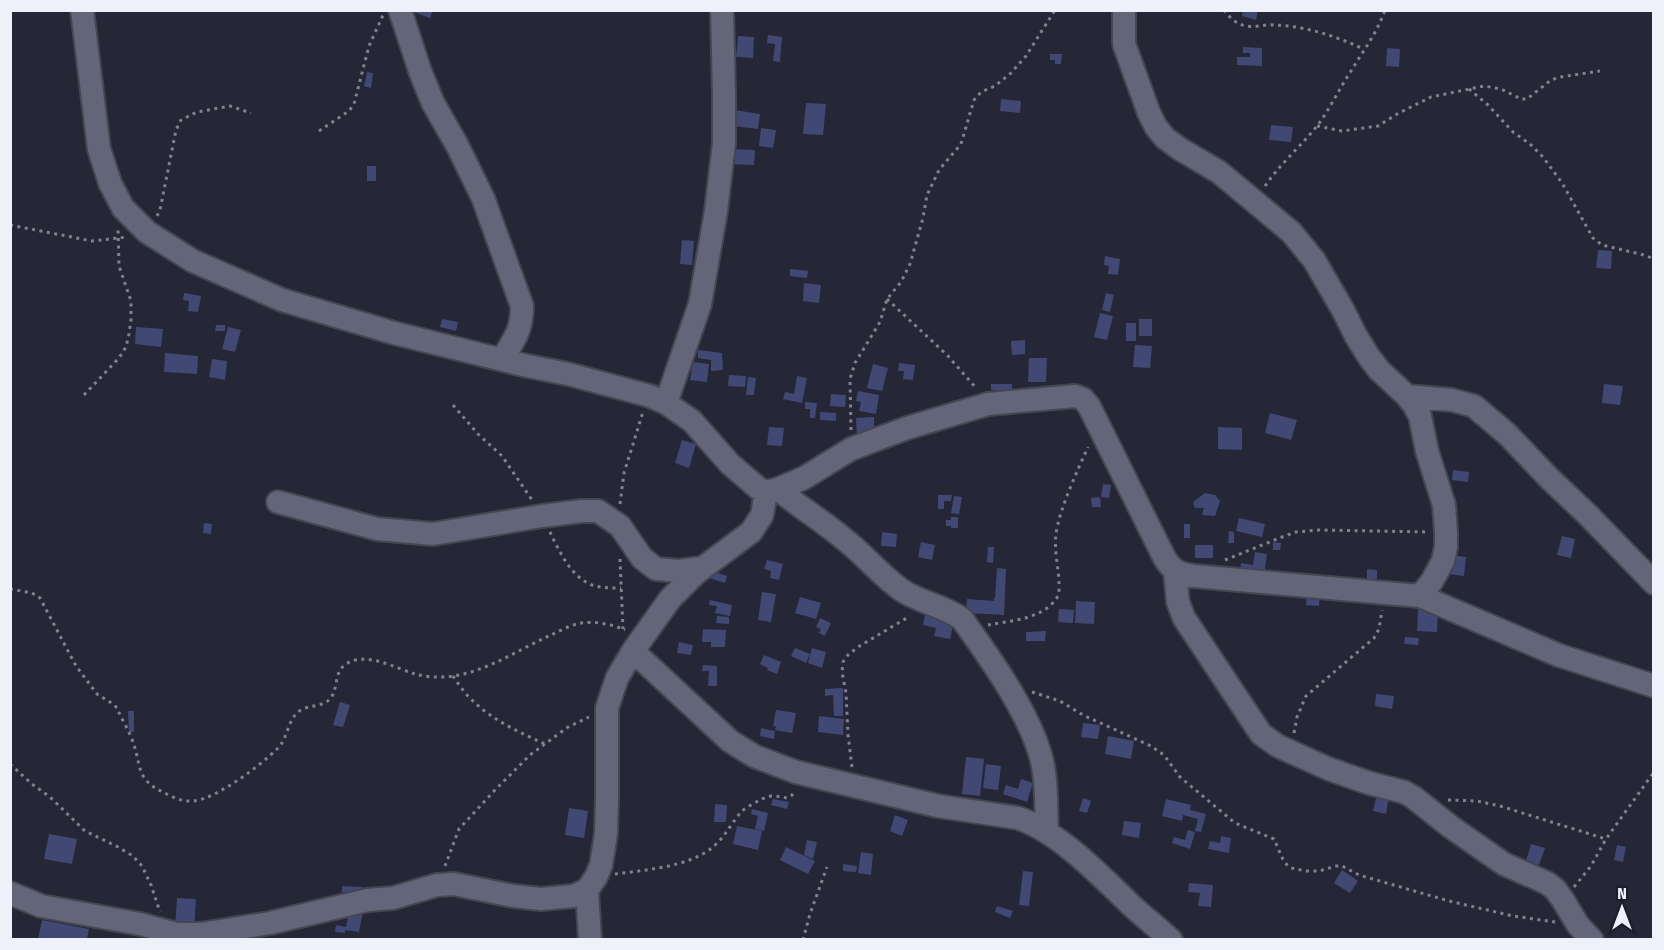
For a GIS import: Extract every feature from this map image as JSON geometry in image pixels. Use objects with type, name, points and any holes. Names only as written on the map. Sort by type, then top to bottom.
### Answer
[{"type":"street","points":[[82,10],[99,149],[110,183],[123,208],[147,232],[193,261],[282,300],[394,333],[568,374],[650,396],[666,403],[692,421],[730,464],[758,488],[772,490],[795,504],[845,540],[903,591],[953,612],[962,619],[1022,710],[1040,754],[1044,771],[1047,832]]},
{"type":"street","points":[[400,10],[433,103],[483,198],[522,306],[519,332],[502,360]]},
{"type":"street","points":[[666,403],[700,304],[716,211],[724,143],[722,10]]},
{"type":"street","points":[[1124,10],[1124,44],[1156,128],[1173,144],[1219,172],[1291,232],[1314,260],[1369,357],[1379,370],[1407,396],[1420,416],[1427,451],[1444,504],[1446,533],[1443,561],[1420,596]]},
{"type":"street","points":[[590,939],[591,884],[601,865],[606,834],[607,708],[617,678],[670,599],[702,568],[751,532],[762,515],[772,490],[804,478],[851,449],[908,428],[988,404],[1075,396],[1083,399],[1089,405],[1164,557],[1175,572],[1194,576],[1420,596],[1558,655],[1653,686]]},
{"type":"street","points":[[1407,396],[1452,400],[1474,405],[1507,434],[1653,583]]},
{"type":"street","points":[[278,502],[377,529],[433,534],[542,516],[598,512],[620,526],[642,558],[656,569],[680,572],[702,568]]},
{"type":"street","points":[[1175,572],[1178,602],[1184,618],[1261,734],[1278,746],[1329,769],[1404,792],[1504,864],[1547,883],[1555,889],[1585,932]]},
{"type":"street","points":[[637,645],[730,741],[754,756],[805,775],[938,806],[1018,818],[1030,823],[1047,832],[1095,869],[1134,908],[1171,939]]},
{"type":"street","points":[[10,893],[41,906],[140,924],[167,935],[201,934],[270,923],[368,900],[393,898],[438,885],[454,884],[513,896],[541,899],[573,896],[591,884]]},
{"type":"path","points":[[319,131],[349,111],[354,104],[369,46],[386,10]]},
{"type":"path","points":[[851,449],[850,379],[855,363],[880,322],[887,299],[902,282],[910,264],[927,195],[939,170],[961,144],[974,100],[981,92],[995,86],[1011,73],[1026,56],[1055,10]]},
{"type":"path","points":[[1224,10],[1232,21],[1244,26],[1272,24],[1293,26],[1331,35],[1364,49]]},
{"type":"path","points":[[1254,202],[1279,168],[1317,126],[1380,26],[1385,10]]},
{"type":"path","points":[[1317,126],[1342,131],[1378,126],[1431,97],[1484,86],[1501,89],[1521,99],[1527,99],[1551,80],[1600,71]]},
{"type":"path","points":[[1469,89],[1488,105],[1513,132],[1543,157],[1562,183],[1597,242],[1653,259]]},
{"type":"path","points":[[10,225],[92,241],[147,232],[160,210],[176,130],[181,120],[197,112],[230,106],[251,113]]},
{"type":"path","points":[[84,395],[119,358],[126,347],[129,334],[131,301],[119,267],[118,228]]},
{"type":"path","points":[[887,299],[948,356],[972,385],[995,403]]},
{"type":"path","points":[[969,628],[1029,616],[1044,610],[1056,600],[1059,589],[1055,552],[1056,532],[1085,453],[1100,427]]},
{"type":"path","points":[[1224,561],[1296,532],[1388,530],[1446,533]]},
{"type":"path","points":[[10,589],[32,593],[40,598],[76,666],[98,694],[117,708],[134,743],[142,774],[147,782],[154,788],[184,801],[204,798],[233,784],[278,748],[284,741],[295,715],[309,706],[331,699],[338,673],[347,663],[368,660],[394,666],[417,675],[453,676],[498,662],[581,623],[609,625],[623,629],[637,645]]},
{"type":"path","points":[[1292,753],[1297,717],[1306,696],[1374,638],[1379,629],[1383,593]]},
{"type":"path","points":[[857,787],[849,753],[843,662],[858,647],[880,633],[933,605]]},
{"type":"path","points":[[453,676],[484,711],[545,744]]},
{"type":"path","points":[[1008,687],[1038,693],[1059,701],[1164,754],[1180,777],[1235,823],[1274,839],[1284,862],[1291,868],[1319,871],[1342,866],[1359,875],[1449,901],[1585,932]]},
{"type":"path","points":[[438,885],[459,829],[495,790],[530,755],[568,727],[607,708]]},
{"type":"path","points":[[10,764],[50,797],[85,831],[133,856],[142,866],[151,885],[167,935]]},
{"type":"path","points":[[1563,900],[1591,866],[1606,839],[1653,772]]},
{"type":"path","points":[[591,884],[696,857],[713,848],[743,811],[753,804],[772,796],[784,799],[792,796],[805,775]]},
{"type":"path","points":[[1423,805],[1445,800],[1477,801],[1606,839]]},
{"type":"path","points":[[803,939],[826,867]]},
{"type":"building","points":[[408,10],[433,10],[430,18]]},
{"type":"building","points":[[1243,10],[1258,10],[1256,20],[1242,16]]},
{"type":"building","points":[[768,35],[782,37],[780,62],[773,61],[775,44],[767,43]]},
{"type":"building","points":[[738,36],[754,37],[753,58],[736,57]]},
{"type":"building","points":[[1243,47],[1262,48],[1262,66],[1237,65],[1237,57],[1250,57],[1250,53],[1243,53]]},
{"type":"building","points":[[1387,48],[1400,49],[1399,67],[1386,66]]},
{"type":"building","points":[[1050,54],[1062,54],[1061,64],[1055,64],[1055,60],[1050,60]]},
{"type":"building","points":[[367,72],[373,73],[371,88],[364,86]]},
{"type":"building","points":[[1001,99],[1021,101],[1020,113],[1000,111]]},
{"type":"building","points":[[806,103],[826,104],[823,135],[803,134]]},
{"type":"building","points":[[735,110],[760,114],[758,129],[733,126]]},
{"type":"building","points":[[1271,125],[1293,127],[1291,142],[1269,140]]},
{"type":"building","points":[[761,128],[776,130],[773,148],[759,146]]},
{"type":"building","points":[[730,149],[755,150],[754,165],[729,164]]},
{"type":"building","points":[[367,166],[376,166],[376,181],[367,181]]},
{"type":"building","points":[[682,240],[694,241],[692,265],[680,264]]},
{"type":"building","points":[[1598,250],[1612,251],[1611,269],[1596,268]]},
{"type":"building","points":[[1105,256],[1120,259],[1118,275],[1108,274],[1109,266],[1104,265]]},
{"type":"building","points":[[790,269],[808,271],[807,278],[790,276]]},
{"type":"building","points":[[804,283],[821,285],[819,303],[803,301]]},
{"type":"building","points":[[184,293],[201,296],[198,312],[188,311],[189,301],[183,300]]},
{"type":"building","points":[[1106,293],[1114,295],[1110,312],[1102,310]]},
{"type":"building","points":[[1100,313],[1113,316],[1107,340],[1094,337]]},
{"type":"building","points":[[442,319],[458,322],[456,331],[440,327]]},
{"type":"building","points":[[1139,319],[1152,319],[1152,336],[1139,336]]},
{"type":"building","points":[[1126,323],[1136,323],[1136,341],[1126,341]]},
{"type":"building","points":[[216,325],[225,325],[225,331],[215,331]]},
{"type":"building","points":[[136,327],[163,329],[161,347],[135,344]]},
{"type":"building","points":[[228,327],[241,330],[235,352],[222,349]]},
{"type":"building","points":[[1025,340],[1025,354],[1012,355],[1011,341]]},
{"type":"building","points":[[1135,345],[1152,346],[1150,368],[1133,367]]},
{"type":"building","points":[[698,350],[722,353],[723,370],[711,371],[711,360],[698,358]]},
{"type":"building","points":[[165,353],[198,356],[197,374],[164,372]]},
{"type":"building","points":[[1029,358],[1047,358],[1046,382],[1028,382]]},
{"type":"building","points":[[212,359],[227,361],[225,380],[209,377]]},
{"type":"building","points":[[693,362],[709,364],[707,382],[690,380]]},
{"type":"building","points":[[899,363],[915,365],[913,380],[903,379],[904,371],[898,371]]},
{"type":"building","points":[[873,364],[888,368],[882,391],[867,388]]},
{"type":"building","points":[[729,375],[746,376],[745,387],[728,386]]},
{"type":"building","points":[[797,376],[807,378],[802,403],[783,399],[785,392],[794,394]]},
{"type":"building","points":[[748,377],[756,378],[754,395],[746,395]]},
{"type":"building","points":[[991,384],[1012,384],[1012,396],[996,396],[996,390],[991,390]]},
{"type":"building","points":[[1604,384],[1623,386],[1620,405],[1602,403]]},
{"type":"building","points":[[858,391],[879,395],[876,414],[859,411],[861,402],[856,401]]},
{"type":"building","points":[[831,394],[846,395],[845,407],[830,406]]},
{"type":"building","points":[[805,402],[817,403],[815,418],[810,418],[810,409],[805,409]]},
{"type":"building","points":[[820,412],[836,413],[836,421],[820,420]]},
{"type":"building","points":[[1270,413],[1297,420],[1291,440],[1265,433]]},
{"type":"building","points":[[874,417],[874,435],[857,436],[856,418]]},
{"type":"building","points":[[769,427],[784,428],[782,446],[767,445]]},
{"type":"building","points":[[1218,427],[1242,428],[1242,450],[1218,449]]},
{"type":"building","points":[[682,440],[696,444],[689,468],[675,463]]},
{"type":"building","points":[[1453,470],[1469,472],[1468,482],[1452,480]]},
{"type":"building","points":[[1103,484],[1111,485],[1109,498],[1101,497]]},
{"type":"building","points":[[1205,493],[1215,495],[1220,501],[1215,516],[1202,515],[1204,508],[1195,508],[1193,502]]},
{"type":"building","points":[[938,495],[952,495],[951,501],[944,501],[944,509],[938,509]]},
{"type":"building","points":[[954,496],[962,497],[959,514],[951,513]]},
{"type":"building","points":[[1100,497],[1101,507],[1092,507],[1091,498]]},
{"type":"building","points":[[951,517],[958,517],[958,528],[946,526],[946,520],[951,520]]},
{"type":"building","points":[[1239,518],[1265,524],[1262,537],[1236,531]]},
{"type":"building","points":[[204,523],[212,524],[211,534],[203,533]]},
{"type":"building","points":[[1184,524],[1190,524],[1190,538],[1184,538]]},
{"type":"building","points":[[1229,531],[1234,532],[1234,543],[1228,543]]},
{"type":"building","points":[[882,532],[897,534],[896,547],[881,546]]},
{"type":"building","points":[[1562,536],[1575,539],[1571,558],[1557,555]]},
{"type":"building","points":[[921,542],[935,545],[932,560],[918,557]]},
{"type":"building","points":[[1273,542],[1281,543],[1280,550],[1273,550]]},
{"type":"building","points":[[1195,545],[1213,545],[1213,558],[1195,558]]},
{"type":"building","points":[[988,547],[994,547],[993,563],[987,562]]},
{"type":"building","points":[[1255,552],[1267,554],[1264,575],[1240,572],[1241,563],[1253,565]]},
{"type":"building","points":[[1451,555],[1466,557],[1464,576],[1449,574]]},
{"type":"building","points":[[767,560],[783,564],[779,580],[770,578],[771,571],[764,569]]},
{"type":"building","points":[[997,568],[1006,569],[1004,615],[966,613],[967,599],[994,601]]},
{"type":"building","points":[[1367,569],[1377,570],[1377,582],[1367,581]]},
{"type":"building","points":[[708,570],[727,576],[725,583],[706,577]]},
{"type":"building","points":[[1307,591],[1320,592],[1319,606],[1306,605]]},
{"type":"building","points":[[762,592],[776,594],[771,622],[758,620]]},
{"type":"building","points":[[800,597],[821,603],[816,619],[795,613]]},
{"type":"building","points":[[710,600],[732,605],[730,616],[715,613],[717,606],[709,605]]},
{"type":"building","points":[[1076,601],[1095,602],[1094,624],[1075,623]]},
{"type":"building","points":[[1059,609],[1074,610],[1073,623],[1058,622]]},
{"type":"building","points":[[1418,609],[1438,610],[1437,632],[1417,631]]},
{"type":"building","points":[[925,614],[954,621],[950,639],[934,636],[936,628],[923,625]]},
{"type":"building","points":[[717,616],[729,617],[729,624],[716,623]]},
{"type":"building","points":[[820,618],[831,623],[825,636],[819,633],[821,629],[816,627]]},
{"type":"building","points":[[703,629],[726,630],[725,647],[711,647],[711,642],[702,642]]},
{"type":"building","points":[[1046,631],[1045,641],[1026,641],[1026,632]]},
{"type":"building","points":[[1405,637],[1419,638],[1418,645],[1404,644]]},
{"type":"building","points":[[679,642],[693,645],[691,655],[677,653]]},
{"type":"building","points":[[795,648],[810,654],[806,663],[791,656]]},
{"type":"building","points":[[812,648],[826,652],[822,668],[808,663]]},
{"type":"building","points":[[764,655],[781,662],[777,674],[760,664]]},
{"type":"building","points":[[703,665],[717,666],[717,686],[708,686],[709,671],[702,671]]},
{"type":"building","points":[[843,688],[843,716],[834,716],[833,695],[825,696],[825,689]]},
{"type":"building","points":[[1376,694],[1394,696],[1392,709],[1375,706]]},
{"type":"building","points":[[340,702],[350,705],[343,727],[333,725]]},
{"type":"building","points":[[776,710],[796,713],[792,733],[775,730],[776,726],[773,726]]},
{"type":"building","points":[[128,711],[134,711],[134,732],[129,732]]},
{"type":"building","points":[[819,716],[844,719],[843,735],[818,732]]},
{"type":"building","points":[[1083,723],[1100,725],[1098,739],[1081,737]]},
{"type":"building","points":[[761,728],[775,731],[774,739],[760,736]]},
{"type":"building","points":[[1108,736],[1134,741],[1131,759],[1105,754]]},
{"type":"building","points":[[966,757],[984,759],[980,796],[962,794]]},
{"type":"building","points":[[986,764],[1001,766],[998,790],[983,788]]},
{"type":"building","points":[[1021,779],[1033,783],[1027,802],[1003,794],[1006,785],[1018,789]]},
{"type":"building","points":[[1377,794],[1389,796],[1386,814],[1373,811]]},
{"type":"building","points":[[1083,798],[1091,801],[1087,813],[1079,811]]},
{"type":"building","points":[[773,799],[789,802],[787,809],[771,805]]},
{"type":"building","points":[[1166,799],[1191,805],[1190,810],[1206,814],[1201,832],[1195,831],[1198,819],[1183,815],[1182,821],[1162,816]]},
{"type":"building","points":[[715,804],[727,805],[726,822],[714,822]]},
{"type":"building","points":[[569,808],[588,811],[584,838],[565,835]]},
{"type":"building","points":[[752,809],[768,813],[764,831],[755,829],[758,816],[751,814]]},
{"type":"building","points":[[895,815],[908,820],[902,836],[890,831]]},
{"type":"building","points":[[1124,821],[1141,823],[1139,838],[1122,835]]},
{"type":"building","points":[[737,826],[762,831],[758,850],[733,844]]},
{"type":"building","points":[[1188,830],[1195,832],[1190,849],[1172,843],[1174,837],[1185,840]]},
{"type":"building","points":[[49,834],[77,839],[72,864],[44,859]]},
{"type":"building","points":[[1221,836],[1231,838],[1229,853],[1208,849],[1210,841],[1220,843]]},
{"type":"building","points":[[807,840],[817,842],[813,859],[804,855]]},
{"type":"building","points":[[1531,844],[1545,848],[1539,865],[1526,861]]},
{"type":"building","points":[[1617,845],[1626,847],[1623,862],[1614,860]]},
{"type":"building","points":[[786,847],[815,861],[808,874],[780,860]]},
{"type":"building","points":[[861,852],[873,854],[871,875],[858,873]]},
{"type":"building","points":[[843,864],[857,866],[856,872],[843,871]]},
{"type":"building","points":[[1342,870],[1358,881],[1350,893],[1334,883]]},
{"type":"building","points":[[1023,871],[1033,872],[1029,906],[1019,905]]},
{"type":"building","points":[[1189,883],[1213,885],[1211,907],[1198,906],[1200,893],[1188,892]]},
{"type":"building","points":[[342,886],[363,887],[363,893],[342,892]]},
{"type":"building","points":[[177,898],[196,899],[194,929],[175,928]]},
{"type":"building","points":[[997,906],[1013,911],[1010,918],[995,912]]},
{"type":"building","points":[[350,909],[363,911],[359,932],[345,930],[345,933],[335,932],[336,925],[346,927]]},
{"type":"building","points":[[42,920],[89,929],[87,939],[38,939]]}]
